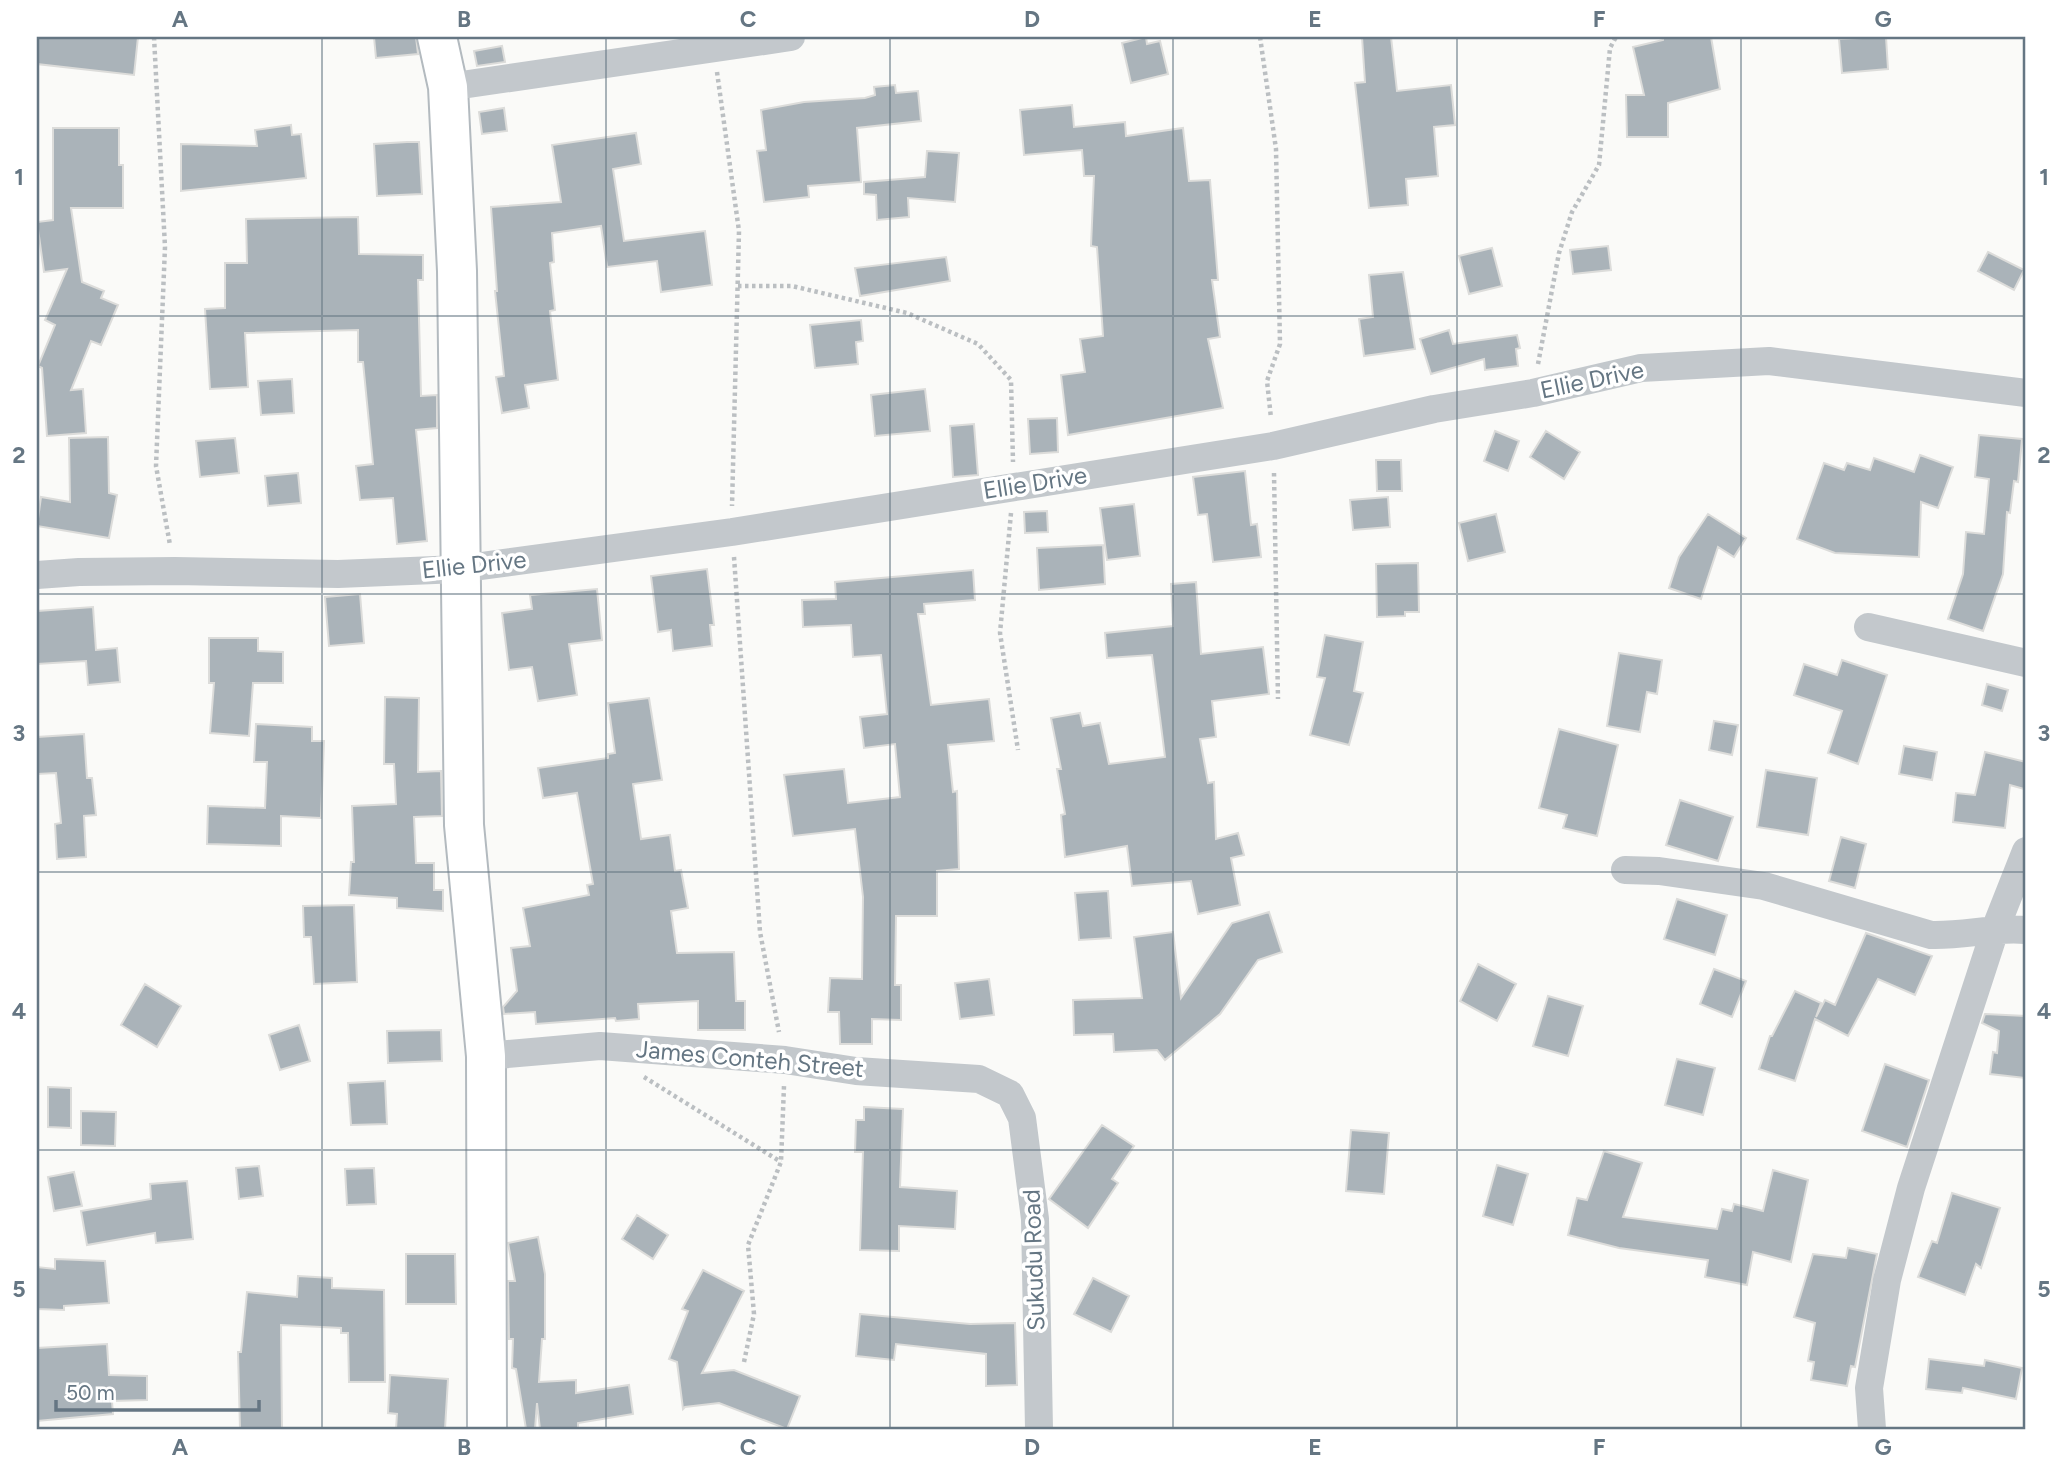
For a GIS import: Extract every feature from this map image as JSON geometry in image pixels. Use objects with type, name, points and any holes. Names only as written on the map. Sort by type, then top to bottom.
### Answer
[{"type":"main road","points":[[437,37],[448,87],[457,271],[464,825],[486,1056],[487,1429]]},
{"type":"street","points":[[448,87],[714,46],[791,37]]},
{"type":"street","name":"Ellie Drive","points":[[37,575],[175,571],[338,574],[459,569],[732,532],[1273,446],[1434,408],[1532,393],[1641,368],[1769,361],[2026,393]]},
{"type":"street","points":[[1868,627],[2026,663]]},
{"type":"street","points":[[1872,1429],[1869,1388],[1887,1280],[1911,1188],[1996,927],[2026,851]]},
{"type":"street","points":[[1625,870],[1659,871],[1764,886],[1868,919],[1931,935],[1959,936],[1996,927],[2026,930]]},
{"type":"street","name":"James Conteh Street","points":[[486,1056],[600,1046],[785,1060],[856,1071],[979,1079],[1010,1094]]},
{"type":"street","name":"Sukudu Road","points":[[1010,1094],[1022,1118],[1035,1219],[1039,1429]]},
{"type":"path","points":[[154,37],[165,247],[156,466],[175,571]]},
{"type":"path","points":[[1261,37],[1276,149],[1280,344],[1267,381],[1273,446],[1278,699]]},
{"type":"path","points":[[1532,393],[1559,253],[1572,212],[1599,165],[1611,48],[1616,37]]},
{"type":"path","points":[[714,46],[739,231],[732,532],[760,932],[785,1060],[781,1162],[748,1245],[754,1314],[744,1362]]},
{"type":"path","points":[[738,286],[792,286],[907,313],[978,344],[1011,380],[1014,486],[1000,633],[1018,750]]},
{"type":"path","points":[[641,1075],[781,1162]]},
{"type":"building","points":[[37,37],[138,37],[134,75],[37,64]]},
{"type":"building","points":[[374,37],[416,37],[418,54],[376,58]]},
{"type":"building","points":[[1146,37],[1147,44],[1160,41],[1168,74],[1131,83],[1122,43]]},
{"type":"building","points":[[1362,37],[1391,37],[1397,91],[1451,85],[1455,125],[1434,127],[1438,176],[1406,179],[1408,205],[1369,208],[1355,83],[1365,82]]},
{"type":"building","points":[[1663,37],[1711,37],[1720,89],[1668,103],[1668,137],[1627,137],[1626,95],[1644,95],[1633,47],[1663,40]]},
{"type":"building","points":[[1886,37],[1888,69],[1842,73],[1839,39]]},
{"type":"building","points":[[502,46],[505,62],[477,66],[474,51]]},
{"type":"building","points":[[895,85],[896,93],[918,91],[921,121],[857,128],[861,182],[808,186],[809,197],[764,202],[757,151],[766,150],[761,110],[804,102],[865,98],[875,95],[874,87]]},
{"type":"building","points":[[1072,105],[1074,127],[1125,122],[1126,136],[1183,128],[1189,181],[1210,180],[1218,280],[1212,280],[1220,337],[1208,339],[1223,408],[1068,435],[1061,375],[1085,372],[1080,339],[1103,336],[1097,247],[1091,246],[1094,176],[1084,176],[1082,150],[1024,155],[1020,110]]},
{"type":"building","points":[[504,108],[507,131],[482,134],[479,112]]},
{"type":"building","points":[[291,125],[292,135],[301,134],[306,178],[181,191],[181,144],[257,146],[255,130]]},
{"type":"building","points":[[53,128],[119,128],[119,165],[123,165],[123,208],[71,208],[82,282],[104,291],[101,298],[118,305],[101,345],[91,341],[71,390],[83,389],[86,433],[47,436],[42,368],[38,366],[55,325],[45,320],[67,269],[44,272],[37,222],[53,220]]},
{"type":"building","points":[[636,133],[641,164],[613,169],[624,241],[705,231],[712,285],[661,292],[657,261],[607,267],[601,226],[552,233],[554,262],[550,263],[555,310],[550,311],[558,380],[525,385],[529,408],[502,413],[496,377],[504,376],[495,291],[491,207],[561,202],[552,145]]},
{"type":"building","points":[[419,142],[422,194],[377,196],[374,144]]},
{"type":"building","points":[[927,151],[959,153],[955,202],[908,198],[909,217],[877,220],[876,195],[864,194],[864,182],[925,177]]},
{"type":"building","points":[[358,217],[359,254],[423,255],[423,280],[418,280],[421,396],[437,395],[437,428],[416,430],[427,541],[397,544],[393,498],[360,500],[356,466],[373,464],[363,362],[358,362],[358,330],[245,333],[248,387],[210,389],[205,309],[225,308],[225,263],[247,263],[246,219]]},
{"type":"building","points":[[1608,246],[1611,270],[1573,274],[1570,250]]},
{"type":"building","points":[[1492,248],[1502,286],[1469,294],[1459,256]]},
{"type":"building","points":[[1988,252],[2024,270],[2014,290],[1978,271]]},
{"type":"building","points":[[946,257],[950,281],[860,296],[855,268]]},
{"type":"building","points":[[1403,272],[1415,349],[1364,356],[1359,319],[1373,317],[1369,275]]},
{"type":"building","points":[[861,320],[863,341],[856,342],[858,364],[815,368],[810,325]]},
{"type":"building","points":[[1449,330],[1453,344],[1517,335],[1520,348],[1516,349],[1518,366],[1485,370],[1484,359],[1431,374],[1420,339]]},
{"type":"building","points":[[292,379],[294,413],[261,415],[258,381]]},
{"type":"building","points":[[925,389],[930,431],[875,436],[871,395]]},
{"type":"building","points":[[1057,418],[1058,452],[1030,454],[1028,419]]},
{"type":"building","points":[[974,424],[978,475],[953,477],[950,426]]},
{"type":"building","points":[[1495,431],[1519,441],[1508,471],[1484,461]]},
{"type":"building","points":[[1546,431],[1580,452],[1564,479],[1530,457]]},
{"type":"building","points":[[1979,435],[2022,439],[2018,482],[2014,481],[2010,513],[2007,512],[2003,574],[1983,631],[1948,619],[1963,574],[1966,532],[1984,534],[1989,479],[1975,477]]},
{"type":"building","points":[[108,437],[109,493],[117,495],[109,538],[37,526],[41,497],[70,502],[69,438]]},
{"type":"building","points":[[235,438],[239,473],[200,477],[196,441]]},
{"type":"building","points":[[1920,455],[1953,467],[1938,508],[1921,502],[1919,557],[1835,553],[1797,539],[1824,463],[1844,470],[1847,463],[1870,470],[1874,458],[1914,472]]},
{"type":"building","points":[[1376,460],[1401,460],[1402,491],[1377,491]]},
{"type":"building","points":[[1245,471],[1251,525],[1257,524],[1261,557],[1213,562],[1207,514],[1198,515],[1193,477]]},
{"type":"building","points":[[298,473],[301,503],[268,506],[265,476]]},
{"type":"building","points":[[1388,497],[1390,527],[1353,530],[1350,500]]},
{"type":"building","points":[[1134,504],[1140,556],[1107,560],[1100,508]]},
{"type":"building","points":[[1047,511],[1048,532],[1025,533],[1024,512]]},
{"type":"building","points":[[1496,514],[1505,552],[1468,561],[1459,523]]},
{"type":"building","points":[[1708,514],[1746,538],[1734,557],[1718,547],[1701,599],[1669,588],[1679,557]]},
{"type":"building","points":[[1103,545],[1105,584],[1039,590],[1037,548]]},
{"type":"building","points":[[1418,563],[1419,612],[1405,612],[1405,616],[1377,617],[1376,564]]},
{"type":"building","points":[[707,569],[714,625],[710,625],[712,646],[673,651],[671,630],[658,632],[651,576]]},
{"type":"building","points":[[973,570],[975,600],[924,604],[925,614],[918,614],[931,705],[989,699],[994,741],[948,745],[953,792],[957,791],[959,869],[937,871],[937,916],[896,916],[895,985],[901,985],[901,1020],[872,1019],[872,1044],[840,1044],[839,1012],[828,1012],[830,978],[862,979],[863,897],[855,829],[793,836],[784,775],[844,769],[848,803],[900,797],[895,744],[864,748],[860,717],[887,714],[881,655],[853,657],[851,625],[803,627],[802,600],[836,599],[835,582]]},
{"type":"building","points":[[1196,582],[1201,654],[1263,647],[1269,694],[1212,701],[1216,737],[1200,739],[1208,783],[1214,782],[1216,839],[1238,833],[1244,855],[1231,858],[1240,905],[1198,914],[1191,881],[1132,886],[1127,846],[1065,857],[1061,815],[1065,814],[1057,769],[1061,769],[1051,718],[1080,713],[1083,726],[1100,723],[1109,764],[1165,757],[1152,655],[1107,658],[1105,633],[1173,626],[1171,584]]},
{"type":"building","points":[[597,589],[602,640],[569,644],[577,695],[538,701],[532,667],[509,670],[502,613],[532,609],[530,595]]},
{"type":"building","points":[[360,594],[364,643],[329,646],[325,597]]},
{"type":"building","points":[[93,607],[96,650],[117,648],[120,682],[88,685],[86,661],[37,664],[37,611]]},
{"type":"building","points":[[1325,635],[1363,642],[1354,691],[1363,693],[1349,745],[1310,735],[1325,678],[1317,677]]},
{"type":"building","points":[[209,638],[258,638],[258,651],[283,652],[283,683],[253,683],[249,736],[210,733],[214,683],[209,683]]},
{"type":"building","points":[[1619,653],[1662,660],[1657,694],[1647,692],[1640,732],[1607,726]]},
{"type":"building","points":[[1842,660],[1887,675],[1858,764],[1828,753],[1842,711],[1794,695],[1804,664],[1837,675]]},
{"type":"building","points":[[1987,684],[2008,690],[2002,711],[1982,705]]},
{"type":"building","points":[[385,697],[419,698],[418,772],[441,771],[442,816],[414,817],[416,863],[434,863],[434,890],[443,890],[443,911],[397,908],[397,898],[349,895],[351,862],[354,862],[352,806],[396,804],[394,764],[384,764]]},
{"type":"building","points":[[649,698],[662,780],[633,784],[641,839],[670,835],[675,871],[681,870],[688,908],[671,911],[677,953],[734,952],[736,1001],[745,1001],[745,1030],[698,1030],[698,1001],[638,1004],[639,1019],[616,1021],[615,1018],[536,1024],[535,1012],[504,1014],[503,1007],[517,991],[511,948],[530,946],[523,908],[589,895],[587,885],[593,884],[577,793],[543,798],[538,768],[608,758],[608,754],[615,753],[608,703]]},
{"type":"building","points":[[1714,721],[1738,725],[1732,755],[1709,750]]},
{"type":"building","points":[[256,724],[312,727],[312,741],[324,741],[321,818],[281,816],[281,846],[207,844],[208,806],[265,808],[267,762],[254,762]]},
{"type":"building","points":[[1559,729],[1618,745],[1597,836],[1563,828],[1567,815],[1539,808]]},
{"type":"building","points":[[84,734],[87,778],[92,778],[96,815],[84,816],[86,857],[57,859],[55,824],[61,823],[56,773],[37,774],[37,737]]},
{"type":"building","points":[[1904,746],[1937,752],[1932,780],[1899,774]]},
{"type":"building","points":[[1985,752],[2026,762],[2024,789],[2010,785],[2005,828],[1953,822],[1956,793],[1975,795]]},
{"type":"building","points":[[1766,770],[1817,778],[1808,835],[1757,827]]},
{"type":"building","points":[[1680,800],[1733,817],[1718,861],[1666,845]]},
{"type":"building","points":[[1841,837],[1866,844],[1855,888],[1829,881]]},
{"type":"building","points":[[1108,891],[1111,938],[1079,940],[1075,893]]},
{"type":"building","points":[[1677,899],[1727,915],[1715,955],[1664,939]]},
{"type":"building","points":[[354,905],[357,982],[314,984],[311,937],[304,937],[303,906]]},
{"type":"building","points":[[1269,912],[1282,952],[1258,960],[1220,1014],[1165,1060],[1157,1050],[1114,1052],[1113,1034],[1074,1035],[1073,1000],[1142,998],[1134,937],[1173,932],[1181,998],[1232,923]]},
{"type":"building","points":[[1866,933],[1932,956],[1915,995],[1878,979],[1848,1036],[1815,1019],[1795,1081],[1759,1069],[1770,1036],[1795,991],[1821,1003],[1816,1017],[1825,1000],[1835,1005]]},
{"type":"building","points":[[1478,964],[1516,984],[1497,1021],[1460,1001]]},
{"type":"building","points":[[1714,969],[1746,981],[1732,1017],[1700,1004]]},
{"type":"building","points":[[989,979],[994,1015],[960,1019],[955,983]]},
{"type":"building","points":[[145,984],[181,1006],[157,1047],[121,1025]]},
{"type":"building","points":[[1548,996],[1583,1006],[1568,1056],[1533,1046]]},
{"type":"building","points":[[1985,1014],[2026,1016],[2025,1078],[1990,1074],[1993,1052],[1997,1053],[1999,1031],[1982,1023]]},
{"type":"building","points":[[299,1025],[310,1061],[280,1070],[269,1035]]},
{"type":"building","points":[[441,1030],[442,1061],[388,1063],[387,1031]]},
{"type":"building","points":[[1677,1059],[1715,1068],[1703,1115],[1665,1105]]},
{"type":"building","points":[[1885,1064],[1929,1080],[1907,1147],[1862,1131]]},
{"type":"building","points":[[385,1081],[387,1124],[351,1125],[348,1083]]},
{"type":"building","points":[[48,1087],[71,1088],[71,1128],[48,1127]]},
{"type":"building","points":[[864,1107],[903,1109],[900,1187],[957,1191],[955,1229],[899,1226],[899,1251],[860,1250],[863,1152],[855,1152],[856,1120],[864,1120]]},
{"type":"building","points":[[81,1111],[116,1112],[115,1146],[81,1145]]},
{"type":"building","points":[[1102,1125],[1134,1146],[1112,1179],[1118,1183],[1088,1228],[1049,1199]]},
{"type":"building","points":[[1351,1130],[1389,1133],[1384,1194],[1346,1191]]},
{"type":"building","points":[[1604,1151],[1642,1163],[1623,1217],[1717,1229],[1722,1209],[1732,1211],[1734,1204],[1763,1211],[1773,1170],[1808,1180],[1791,1262],[1753,1252],[1747,1285],[1705,1277],[1708,1260],[1619,1248],[1568,1235],[1577,1198],[1587,1200]]},
{"type":"building","points":[[1497,1165],[1528,1174],[1513,1225],[1483,1216]]},
{"type":"building","points":[[259,1166],[263,1196],[239,1199],[236,1168]]},
{"type":"building","points":[[374,1168],[376,1204],[347,1205],[345,1169]]},
{"type":"building","points":[[74,1172],[82,1206],[54,1211],[48,1177]]},
{"type":"building","points":[[187,1181],[193,1239],[156,1243],[155,1233],[87,1245],[81,1211],[151,1199],[150,1184]]},
{"type":"building","points":[[1952,1193],[2000,1208],[1981,1268],[1976,1264],[1965,1295],[1918,1277],[1932,1241],[1937,1243]]},
{"type":"building","points":[[637,1215],[668,1235],[653,1259],[622,1239]]},
{"type":"building","points":[[538,1237],[545,1274],[545,1339],[542,1339],[539,1382],[576,1380],[576,1393],[629,1385],[633,1414],[578,1423],[578,1429],[540,1429],[537,1403],[535,1429],[526,1429],[516,1369],[512,1368],[513,1339],[509,1339],[508,1281],[515,1281],[508,1243]]},
{"type":"building","points":[[1848,1248],[1877,1254],[1855,1367],[1851,1366],[1847,1386],[1811,1380],[1814,1362],[1808,1361],[1815,1323],[1794,1317],[1813,1254],[1846,1258]]},
{"type":"building","points":[[406,1254],[455,1254],[456,1304],[406,1304]]},
{"type":"building","points":[[55,1259],[105,1261],[109,1303],[64,1306],[64,1310],[37,1309],[37,1267],[55,1269]]},
{"type":"building","points":[[703,1270],[744,1291],[702,1373],[734,1370],[800,1396],[787,1429],[719,1403],[683,1409],[677,1362],[669,1359],[688,1311],[682,1309]]},
{"type":"building","points":[[298,1276],[332,1278],[332,1288],[384,1290],[385,1382],[349,1382],[348,1333],[341,1333],[341,1328],[281,1325],[282,1429],[240,1429],[238,1352],[241,1352],[247,1292],[297,1297]]},
{"type":"building","points":[[1093,1278],[1129,1296],[1111,1332],[1074,1314]]},
{"type":"building","points":[[860,1314],[970,1324],[1015,1323],[1017,1385],[986,1386],[986,1354],[896,1344],[894,1360],[856,1356]]},
{"type":"building","points":[[107,1344],[109,1375],[147,1376],[147,1400],[112,1401],[113,1414],[37,1421],[37,1348]]},
{"type":"building","points":[[1929,1359],[1984,1366],[1985,1360],[2022,1368],[2016,1399],[1963,1388],[1962,1393],[1926,1389]]},
{"type":"building","points":[[390,1375],[448,1379],[445,1429],[396,1429],[397,1414],[388,1413]]}]
